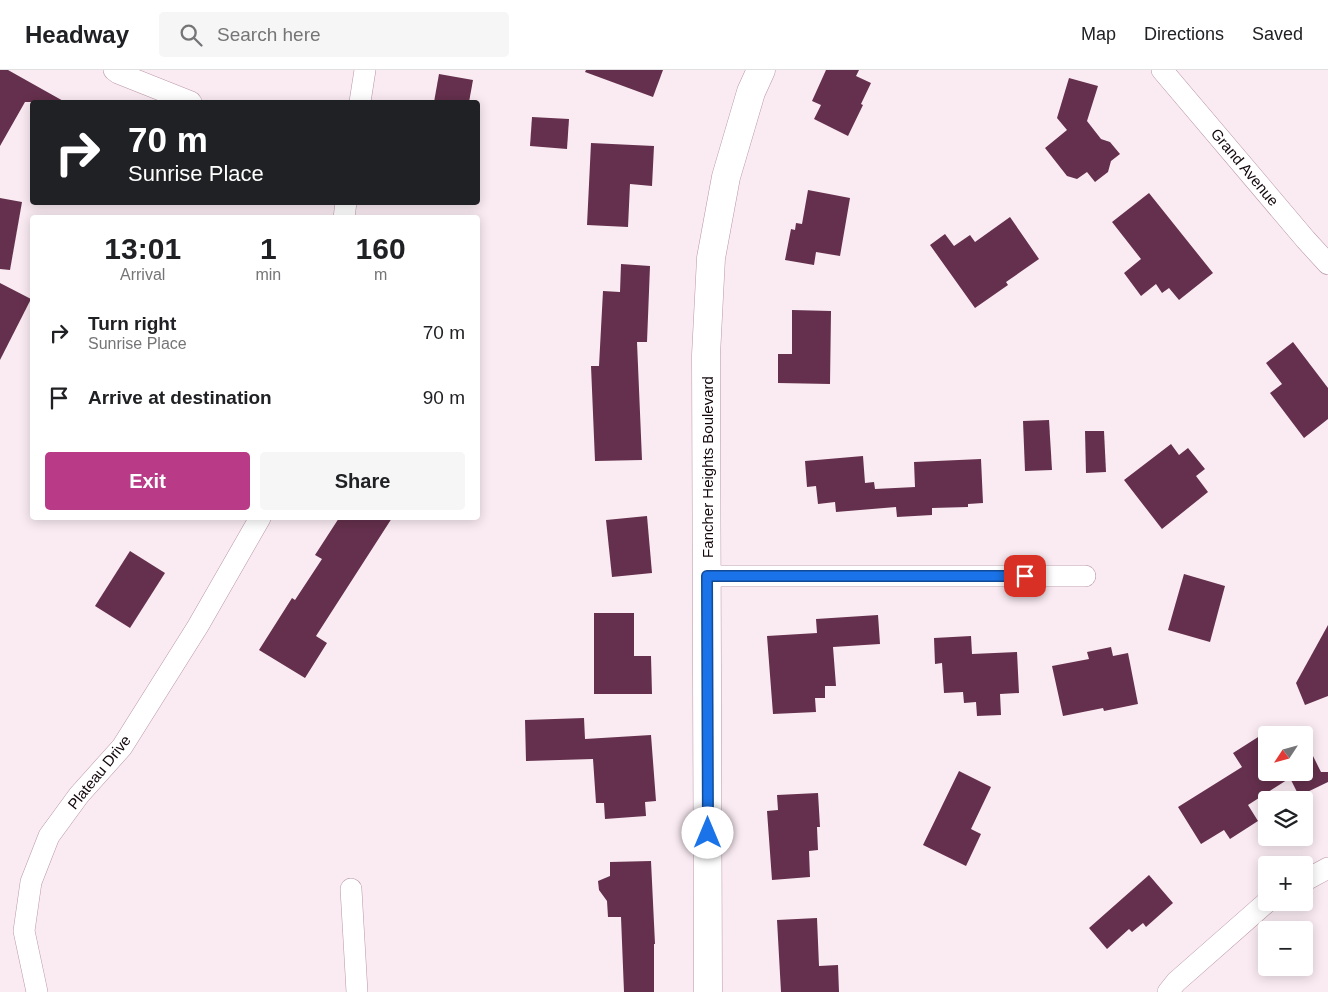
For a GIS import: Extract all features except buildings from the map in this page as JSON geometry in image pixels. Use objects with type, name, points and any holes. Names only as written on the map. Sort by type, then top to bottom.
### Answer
[{"type":"street","points":[[114,70],[186,100]]},
{"type":"street","points":[[360,100],[365,70]]},
{"type":"street","name":"Fancher Heights Boulevard","points":[[708,992],[706,355],[711,258],[726,177],[751,92],[761,70]]},
{"type":"street","name":"Grand Avenue","points":[[1162,70],[1328,264]]},
{"type":"street","name":"Plateau Drive","points":[[37,992],[24,931],[31,882],[49,836],[79,795],[122,747],[198,626],[259,520]]},
{"type":"street","points":[[707,576],[1085,576]]},
{"type":"street","points":[[1313,876],[1328,868]]},
{"type":"street","points":[[351,889],[357,992]]},
{"type":"street","points":[[1168,992],[1176,982],[1258,910]]},
{"type":"route","points":[[708,833],[707,576],[1025,576]]}]
